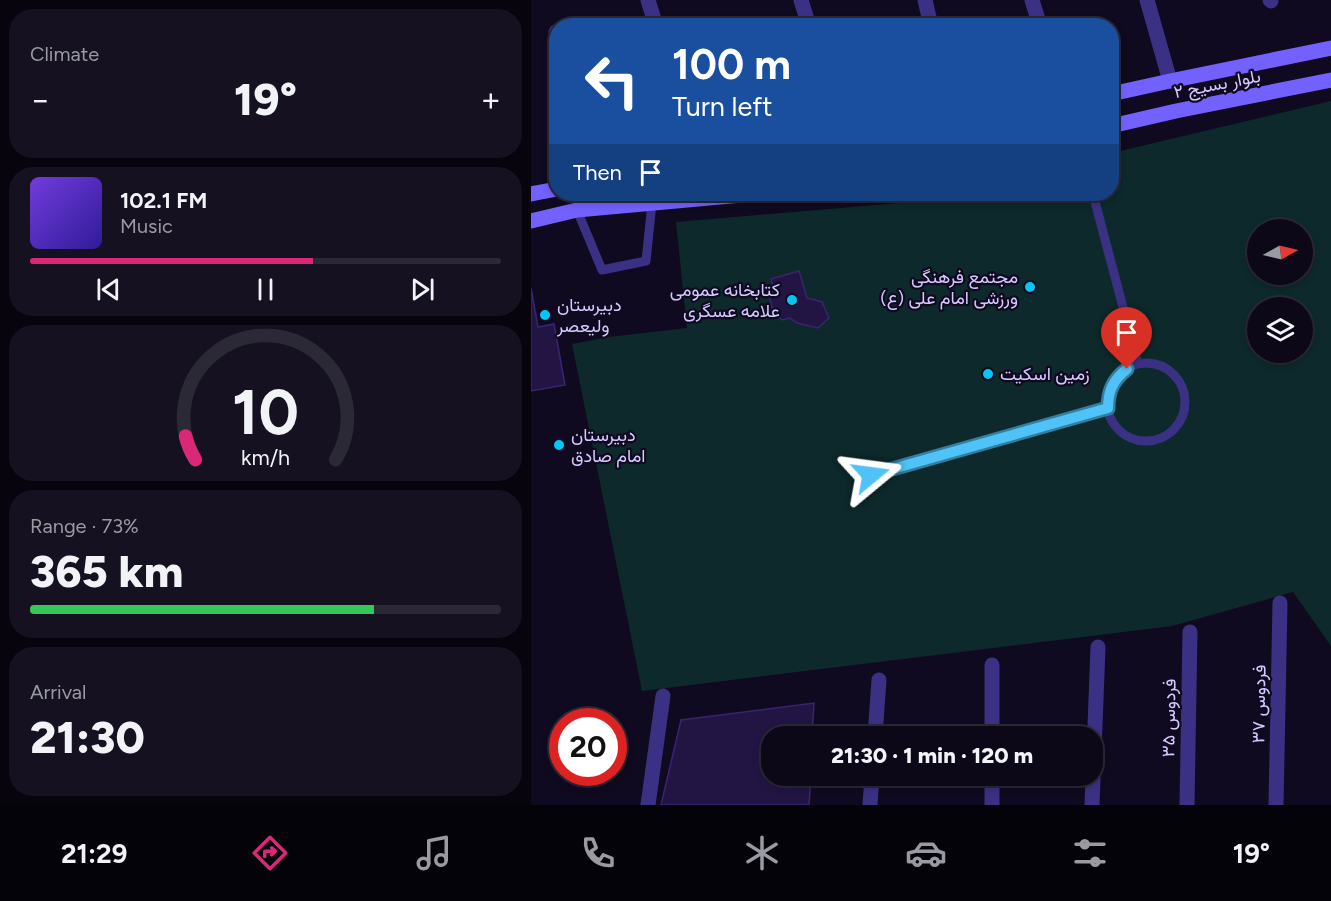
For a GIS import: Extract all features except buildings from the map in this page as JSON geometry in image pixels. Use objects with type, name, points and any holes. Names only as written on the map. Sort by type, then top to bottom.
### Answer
[{"type":"main road","name":"بلوار بسیج ۲","points":[[1119,92],[1331,48]]},
{"type":"main road","name":"بلوار بسیج ۲","points":[[1119,124],[1331,80]]},
{"type":"main road","points":[[531,194],[549,191]]},
{"type":"main road","points":[[531,221],[576,210],[674,201]]},
{"type":"street","points":[[648,0],[654,18]]},
{"type":"street","points":[[801,0],[807,18]]},
{"type":"street","points":[[925,0],[929,18]]},
{"type":"street","points":[[1032,0],[1038,18]]},
{"type":"street","points":[[1147,0],[1170,81]]},
{"type":"street","name":"فردوس ۳۷","points":[[1276,805],[1280,603]]},
{"type":"street","name":"فردوس ۳۵","points":[[1187,805],[1190,632]]},
{"type":"street","points":[[1092,805],[1098,647]]},
{"type":"street","points":[[992,665],[992,726]]},
{"type":"street","points":[[876,726],[879,680]]},
{"type":"street","points":[[648,805],[663,696]]},
{"type":"street","points":[[870,805],[871,786]]},
{"type":"street","points":[[992,786],[992,805]]},
{"type":"lane","points":[[1095,201],[1138,364]]},
{"type":"lane","points":[[576,210],[602,270],[646,261],[651,203]]},
{"type":"lane","points":[[1149,363],[1161,366],[1178,380],[1185,402],[1184,414],[1171,433],[1161,439],[1150,441],[1138,441],[1118,429],[1111,419],[1108,408],[1111,386],[1117,376],[1138,364],[1149,363]]},
{"type":"lane","points":[[871,475],[1108,408]]},
{"type":"green space","points":[[1331,101],[1331,646],[1293,592],[1172,626],[642,691],[572,344],[609,337],[687,328],[676,222],[908,201],[1119,201],[1119,151]]},
{"type":"place","name":"مجتمع فرهنگی ورزشی امام علی (ع)","points":[[1030,287]]},
{"type":"place","name":"کتابخانه عمومی علامه عسگری","points":[[792,300]]},
{"type":"place","name":"دبیرستان ولیعصر","points":[[545,315]]},
{"type":"place","name":"زمین اسکیت","points":[[988,374]]},
{"type":"place","name":"دبیرستان امام صادق","points":[[559,445]]},
{"type":"route","points":[[871,475],[1108,408],[1111,386],[1117,376],[1127,369]]}]
